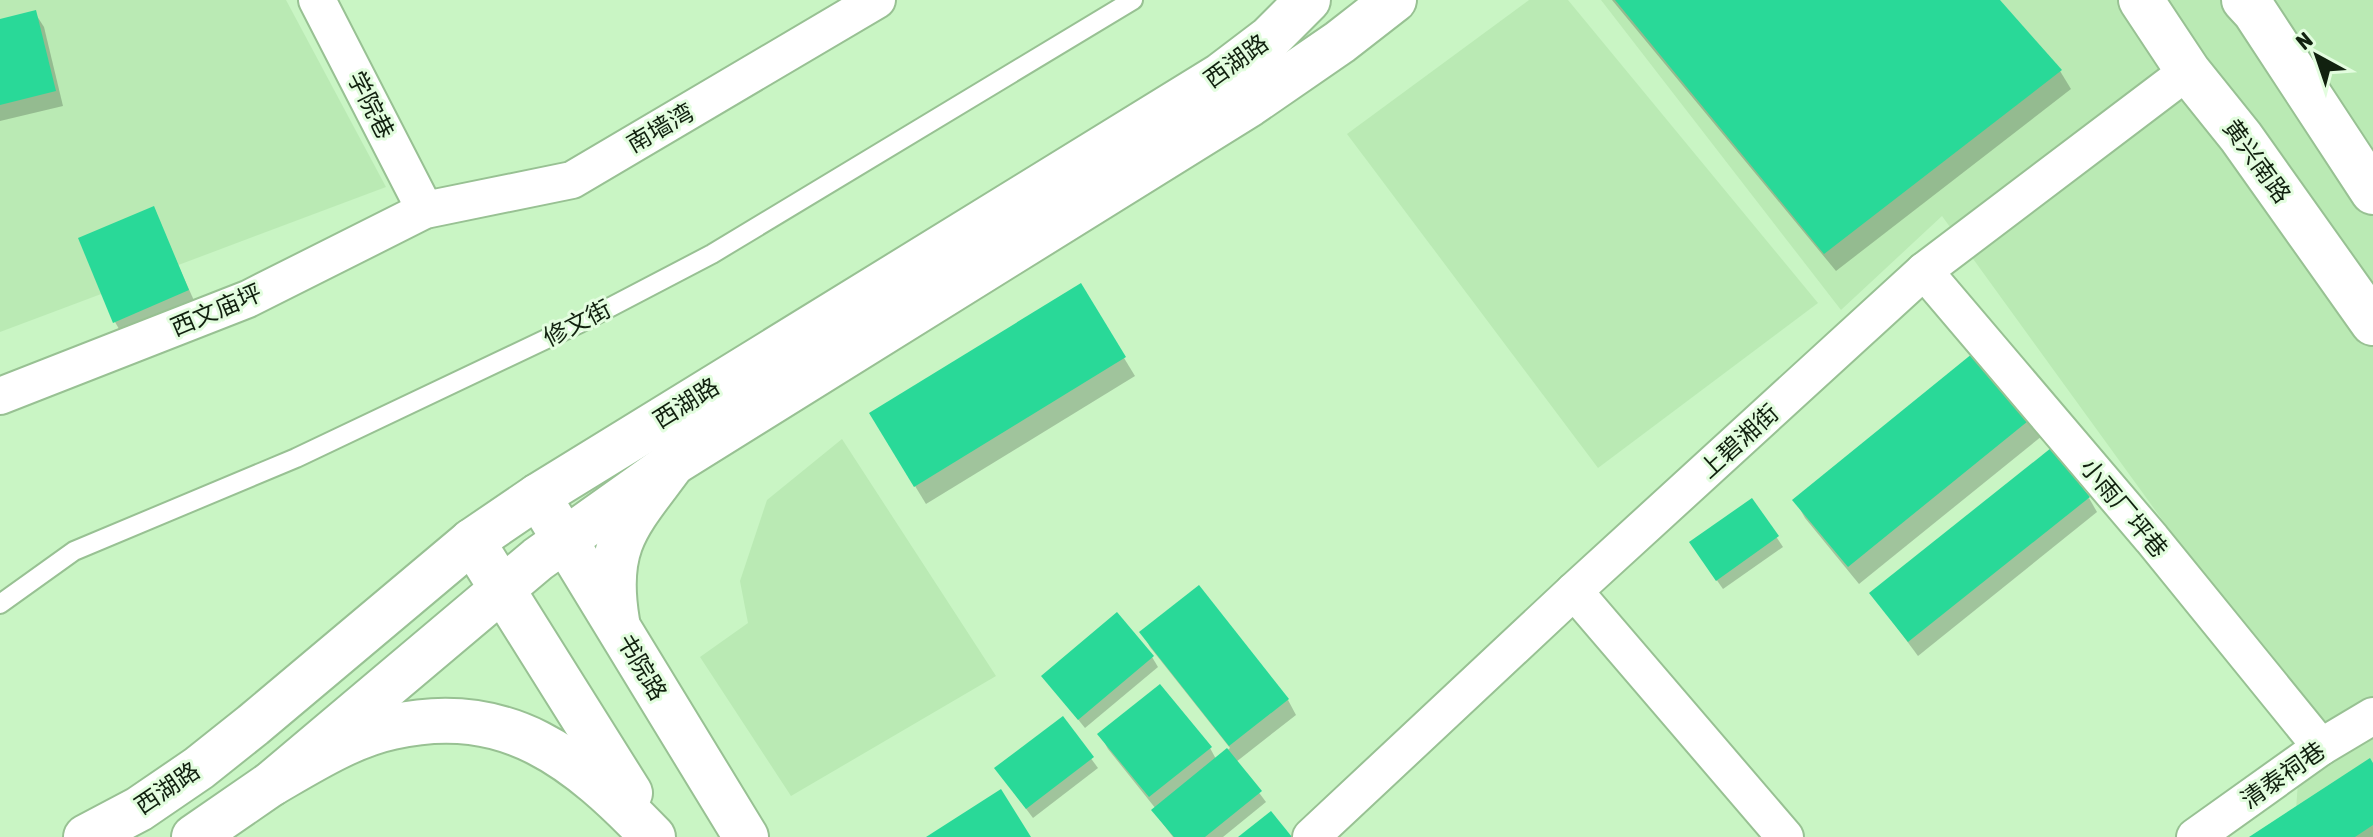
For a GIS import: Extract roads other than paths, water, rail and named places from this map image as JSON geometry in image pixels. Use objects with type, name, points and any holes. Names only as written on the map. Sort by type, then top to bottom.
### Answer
[{"type":"main road","name":"西湖路","points":[[194,837],[271,784],[564,540],[673,463],[1250,104],[1340,42],[1394,0]]},
{"type":"main road","name":"黄兴南路","points":[[2141,0],[2188,71],[2241,137],[2373,323]]},
{"type":"main road","name":"西湖路","points":[[86,837],[139,809],[199,768],[472,541],[538,496],[1220,76],[1270,38],[1299,4]]},
{"type":"main road","points":[[2257,4],[2373,192]]},
{"type":"main road","points":[[627,642],[614,602],[612,581],[615,555],[623,533],[673,463]]},
{"type":"main road","name":"书院路","points":[[538,496],[746,837]]},
{"type":"main road","points":[[472,541],[655,837]]},
{"type":"main road","points":[[271,784],[319,757],[391,727],[453,721],[486,725],[524,735],[584,770],[655,837]]},
{"type":"street","name":"学院巷","points":[[317,0],[425,210]]},
{"type":"street","name":"南墙湾","points":[[425,210],[572,180],[877,0]]},
{"type":"street","name":"上碧湘街","points":[[1311,837],[1924,271],[2188,71]]},
{"type":"street","name":"西文庙坪","points":[[0,396],[248,299],[425,210]]},
{"type":"street","name":"小雨厂坪巷","points":[[1924,271],[2152,539],[2321,747]]},
{"type":"street","points":[[1574,591],[1785,837]]},
{"type":"street","name":"清泰祠巷","points":[[2195,837],[2321,747],[2373,716]]},
{"type":"lane","name":"修文街","points":[[0,604],[74,551],[323,446],[580,323],[712,254],[1133,0]]}]
